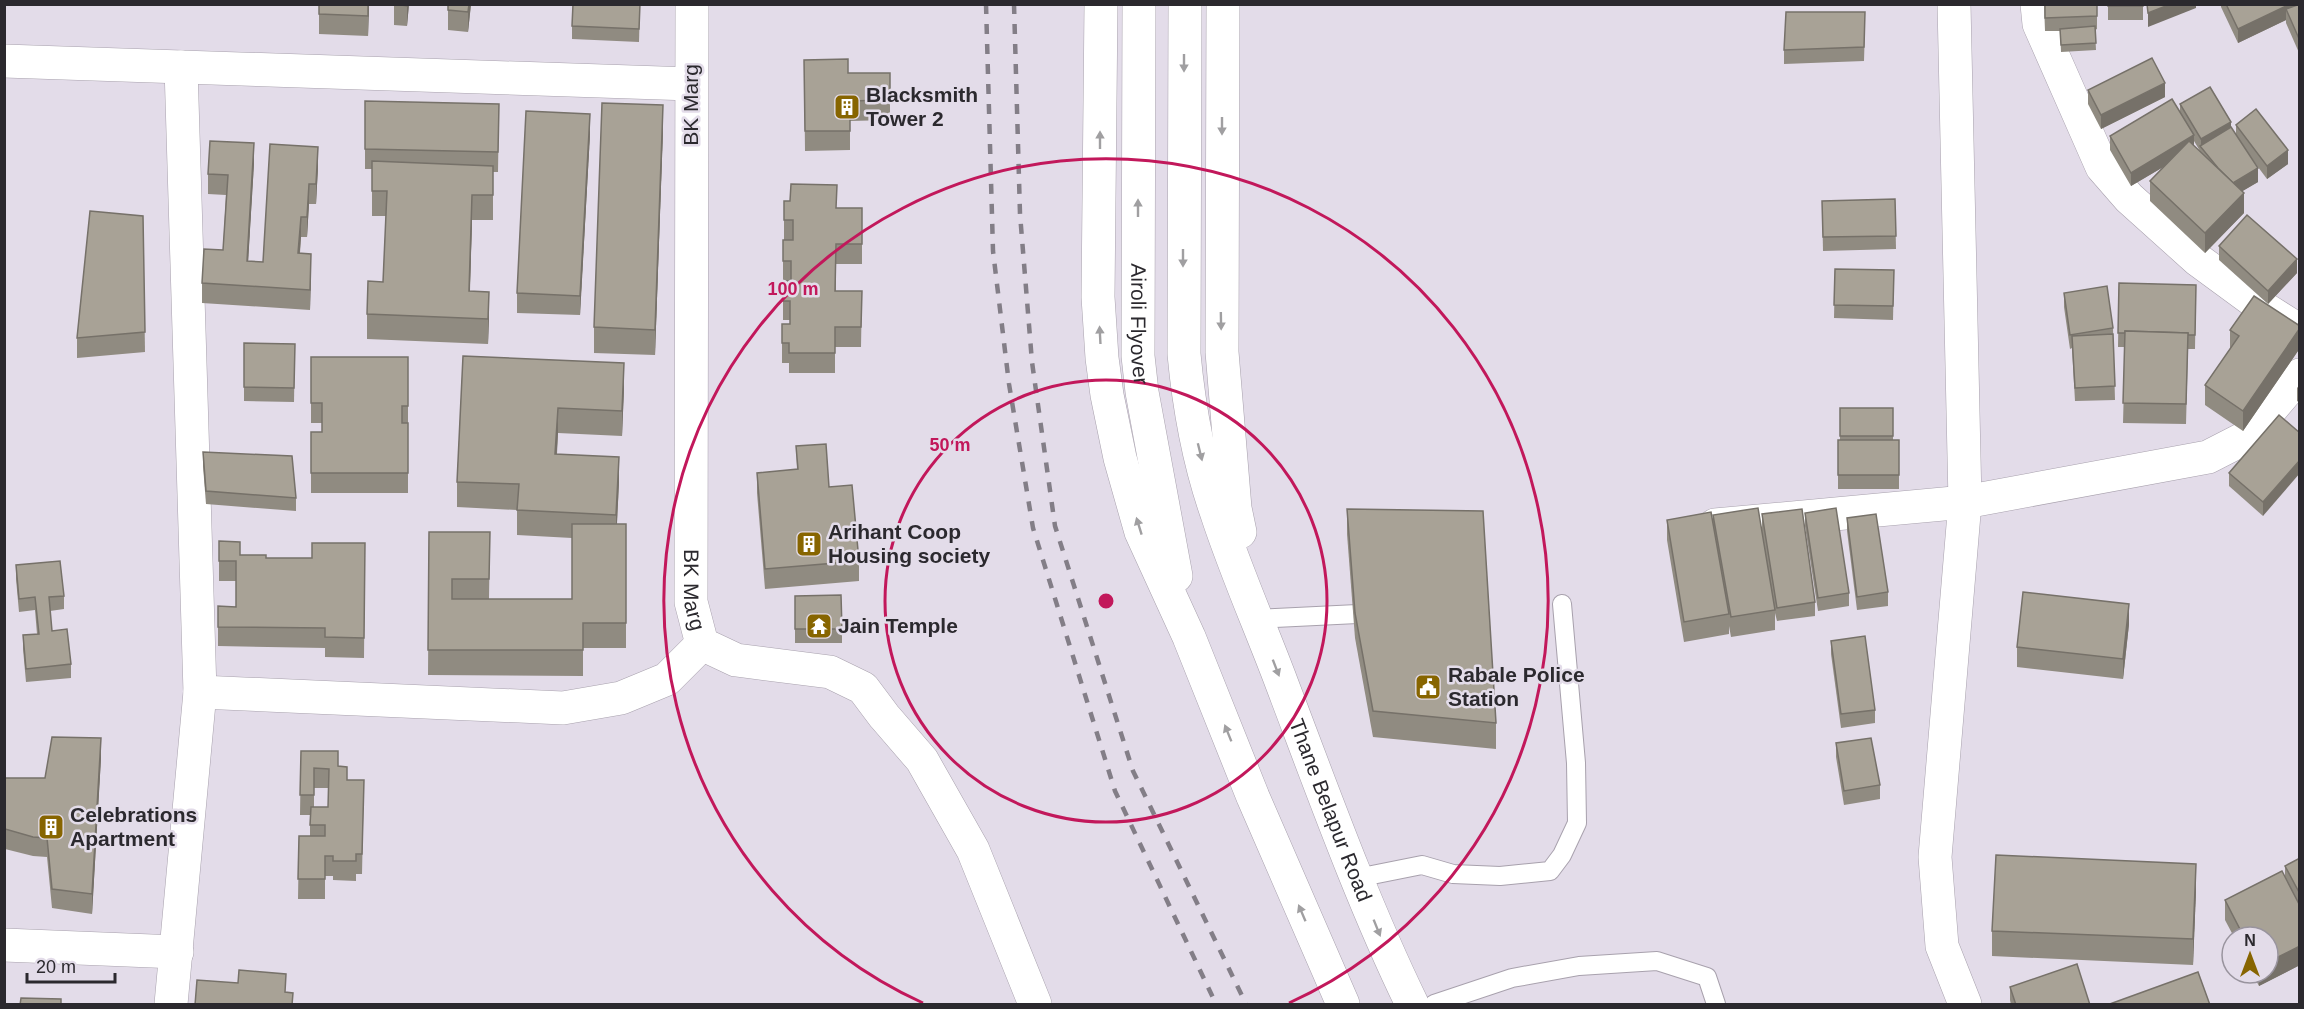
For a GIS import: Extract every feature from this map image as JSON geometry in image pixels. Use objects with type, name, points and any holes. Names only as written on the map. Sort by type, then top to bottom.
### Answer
[{"type":"street","name":"BK Marg","points":[[692,4],[691,602],[702,644],[736,660],[830,672],[863,688],[922,760],[973,850],[1035,1005]]},
{"type":"street","points":[[1101,4],[1098,297],[1107,395],[1120,458],[1141,532],[1189,637],[1258,808],[1343,1005]]},
{"type":"street","name":"Airoli Flyover","points":[[1139,4],[1138,356],[1165,525],[1189,637]]},
{"type":"street","points":[[1185,4],[1183,296],[1187,388],[1198,446],[1216,513],[1256,616]]},
{"type":"street","points":[[1223,4],[1221,296],[1224,386],[1235,508],[1256,616]]},
{"type":"street","points":[[1954,4],[1965,501],[1935,858],[1942,946],[1965,1005]]},
{"type":"street","points":[[2037,4],[2039,24],[2102,167],[2129,198],[2198,260],[2262,307],[2300,331]]},
{"type":"street","points":[[4,61],[691,84]]},
{"type":"street","points":[[171,1005],[200,692],[181,67]]},
{"type":"street","points":[[1683,528],[1965,501],[2208,458],[2247,437],[2300,375]]},
{"type":"street","name":"Thane Belapur Road","points":[[1256,616],[1385,948],[1412,1005]]},
{"type":"street","points":[[200,692],[563,708],[621,698],[668,679],[702,644]]},
{"type":"street","points":[[4,945],[177,952]]},
{"type":"lane","points":[[1357,878],[1422,865],[1452,874],[1500,876],[1550,871],[1562,855],[1577,823],[1576,763],[1562,604]]},
{"type":"lane","points":[[1256,616],[1398,613]]},
{"type":"lane","points":[[1434,1005],[1512,978],[1579,966],[1657,961],[1707,977],[1716,1005]]},
{"type":"building","points":[[319,4],[368,4],[368,16],[319,14]]},
{"type":"building","points":[[448,4],[469,4],[468,12],[448,10]]},
{"type":"building","points":[[573,4],[640,4],[639,29],[572,26]]},
{"type":"building","points":[[2045,4],[2097,4],[2097,16],[2045,18]]},
{"type":"building","points":[[2108,4],[2143,4],[2143,6],[2108,6]]},
{"type":"building","points":[[2147,4],[2171,4],[2148,13]]},
{"type":"building","points":[[2226,4],[2290,4],[2238,29]]},
{"type":"building","points":[[2300,4],[2300,41],[2286,9]]},
{"type":"building","points":[[1786,12],[1865,12],[1864,47],[1784,50]]},
{"type":"building","points":[[2095,26],[2096,43],[2061,45],[2060,29]]},
{"type":"building","points":[[2152,58],[2165,83],[2101,115],[2088,90]]},
{"type":"building","name":"Blacksmith Tower 2","points":[[848,59],[848,73],[890,73],[890,100],[850,101],[850,131],[805,131],[804,60]]},
{"type":"building","points":[[2210,87],[2231,122],[2201,139],[2180,104]]},
{"type":"building","points":[[2172,99],[2194,135],[2131,173],[2110,136]]},
{"type":"building","points":[[365,101],[499,104],[498,152],[365,149]]},
{"type":"building","points":[[602,103],[663,105],[655,330],[594,327]]},
{"type":"building","points":[[2256,109],[2288,150],[2267,166],[2236,125]]},
{"type":"building","points":[[526,111],[590,114],[580,296],[517,293]]},
{"type":"building","points":[[2231,127],[2258,168],[2233,183],[2200,146]]},
{"type":"building","points":[[210,141],[254,143],[247,261],[263,262],[270,144],[318,147],[316,184],[309,184],[307,217],[301,217],[298,253],[311,254],[310,290],[202,283],[204,249],[223,250],[228,175],[208,174]]},
{"type":"building","points":[[2189,141],[2244,193],[2205,233],[2150,181]]},
{"type":"building","points":[[372,161],[493,166],[493,195],[472,195],[469,291],[489,292],[488,319],[367,314],[368,281],[383,282],[387,191],[372,191]]},
{"type":"building","points":[[791,184],[837,185],[836,208],[862,208],[862,244],[836,244],[835,291],[862,291],[861,327],[835,327],[835,353],[789,353],[789,343],[782,343],[782,324],[790,324],[790,301],[783,301],[783,281],[791,281],[791,261],[783,261],[783,240],[793,240],[793,220],[784,220],[784,201],[790,201]]},
{"type":"building","points":[[1895,199],[1896,236],[1823,237],[1822,201]]},
{"type":"building","points":[[90,211],[143,216],[145,332],[77,338]]},
{"type":"building","points":[[2247,215],[2297,259],[2268,291],[2219,246]]},
{"type":"building","points":[[1835,269],[1894,270],[1893,306],[1834,305]]},
{"type":"building","points":[[2119,283],[2196,285],[2195,335],[2125,331],[2125,333],[2118,333]]},
{"type":"building","points":[[2107,286],[2113,328],[2070,335],[2064,293]]},
{"type":"building","points":[[2254,296],[2300,328],[2243,411],[2205,385],[2239,336],[2230,330]]},
{"type":"building","points":[[2125,331],[2188,333],[2186,404],[2123,403]]},
{"type":"building","points":[[2113,334],[2115,386],[2075,388],[2072,336]]},
{"type":"building","points":[[244,343],[295,344],[294,388],[244,387]]},
{"type":"building","points":[[463,356],[624,363],[622,411],[558,408],[555,454],[619,457],[616,515],[517,510],[519,484],[457,482]]},
{"type":"building","points":[[311,357],[408,357],[408,406],[402,406],[402,423],[408,423],[408,473],[311,473],[311,432],[322,432],[322,403],[311,403]]},
{"type":"building","points":[[1840,408],[1893,408],[1893,436],[1840,436]]},
{"type":"building","points":[[2279,415],[2300,433],[2300,460],[2263,502],[2229,473]]},
{"type":"building","points":[[1838,440],[1899,440],[1899,475],[1838,475]]},
{"type":"building","name":"Arihant Coop Housing society","points":[[826,444],[829,487],[852,485],[859,561],[765,569],[757,473],[798,469],[796,446]]},
{"type":"building","points":[[203,452],[292,456],[296,498],[206,491]]},
{"type":"building","points":[[1758,508],[1775,610],[1731,617],[1713,515]]},
{"type":"building","points":[[1836,508],[1849,593],[1818,598],[1805,513]]},
{"type":"building","name":"Rabale Police Station","points":[[1347,509],[1483,511],[1496,723],[1373,711],[1355,613]]},
{"type":"building","points":[[1802,509],[1815,602],[1777,608],[1762,514]]},
{"type":"building","points":[[1711,512],[1729,614],[1684,622],[1667,520]]},
{"type":"building","points":[[1876,514],[1888,592],[1857,597],[1847,518]]},
{"type":"building","points":[[572,524],[626,524],[626,623],[583,623],[583,650],[428,650],[429,532],[490,532],[489,579],[452,579],[452,599],[572,599]]},
{"type":"building","points":[[219,541],[240,542],[240,555],[266,555],[266,558],[312,558],[312,543],[365,543],[364,638],[325,637],[325,628],[218,627],[218,606],[236,607],[236,561],[219,561]]},
{"type":"building","points":[[60,561],[64,596],[49,597],[52,631],[67,629],[71,664],[26,669],[23,635],[39,634],[35,597],[19,599],[16,565]]},
{"type":"building","points":[[2023,592],[2129,604],[2123,659],[2017,647]]},
{"type":"building","points":[[841,595],[842,629],[795,629],[795,596]]},
{"type":"building","points":[[1865,636],[1875,710],[1841,714],[1831,641]]},
{"type":"building","name":"Celebrations Apartment","points":[[52,737],[101,738],[92,894],[52,889],[47,838],[33,837],[5,829],[4,778],[45,778]]},
{"type":"building","points":[[1871,738],[1880,785],[1844,791],[1836,743]]},
{"type":"building","points":[[301,751],[338,751],[338,766],[347,767],[347,780],[364,780],[362,854],[356,854],[356,861],[333,861],[333,856],[325,856],[325,879],[298,879],[299,836],[325,836],[325,825],[310,825],[311,807],[328,807],[329,769],[314,768],[314,795],[300,795]]},
{"type":"building","points":[[1996,855],[2196,864],[2193,939],[1992,931]]},
{"type":"building","points":[[2300,858],[2300,894],[2285,866]]},
{"type":"building","points":[[2282,871],[2300,906],[2300,946],[2280,956],[2280,925],[2238,925],[2225,900]]},
{"type":"building","points":[[2077,964],[2090,1005],[2016,1005],[2010,987]]},
{"type":"building","points":[[239,970],[286,974],[285,992],[293,993],[292,1005],[195,1005],[197,980],[238,983]]},
{"type":"building","points":[[2198,972],[2210,1005],[2107,1005]]},
{"type":"building","points":[[21,998],[61,999],[61,1005],[20,1005]]},
{"type":"railway","points":[[986,4],[993,251],[1009,384],[1033,528],[1115,791],[1216,1004]]},
{"type":"railway","points":[[1014,4],[1020,214],[1032,362],[1055,526],[1133,771],[1246,1004]]},
{"type":"place","name":"Blacksmith Tower 2","points":[[847,107]]},
{"type":"place","name":"Arihant Coop Housing society","points":[[809,544]]},
{"type":"place","name":"Jain Temple","points":[[819,626]]},
{"type":"place","name":"Rabale Police Station","points":[[1428,687]]},
{"type":"place","name":"Celebrations Apartment","points":[[51,827]]}]
